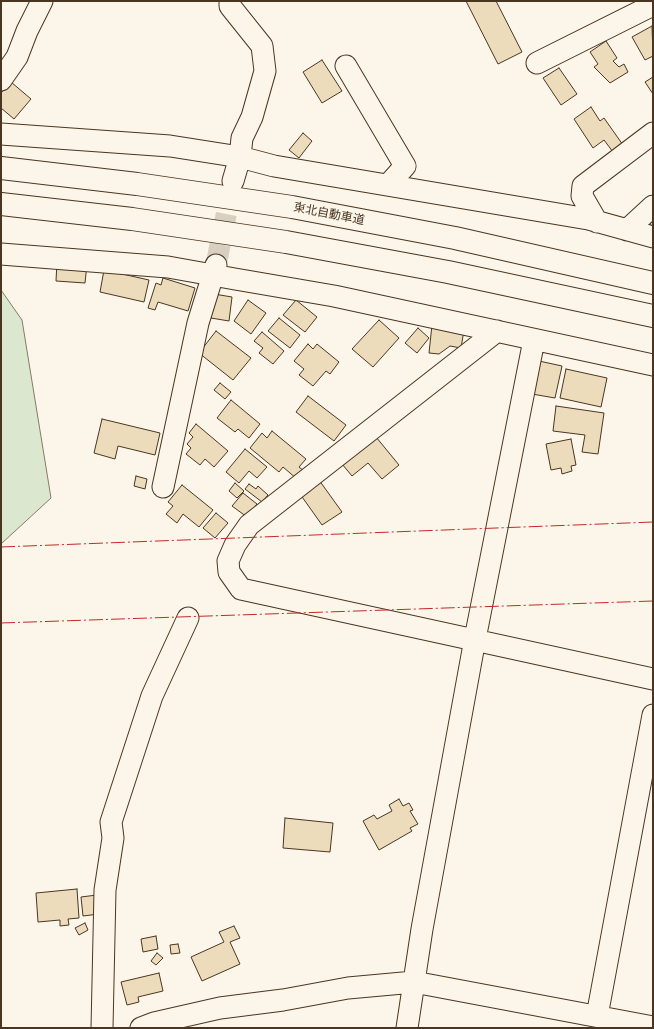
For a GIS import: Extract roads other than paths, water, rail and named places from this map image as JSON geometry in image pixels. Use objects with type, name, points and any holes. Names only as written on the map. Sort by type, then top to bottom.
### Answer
[{"type":"highway","name":"東北自動車道","points":[[1,168],[136,184],[292,207],[455,238],[653,283]]},
{"type":"highway","points":[[1,204],[132,219],[286,242],[448,272],[653,316]]},
{"type":"street","points":[[1,80],[17,57],[27,31],[42,1]]},
{"type":"street","points":[[230,1],[230,6],[262,46],[265,71],[252,117],[242,138],[240,157],[234,181]]},
{"type":"street","points":[[537,63],[653,5]]},
{"type":"street","points":[[346,66],[405,166],[388,185]]},
{"type":"street","points":[[598,222],[582,196],[583,186],[653,133]]},
{"type":"street","points":[[1,134],[170,146],[240,157],[274,166],[598,222],[653,237]]},
{"type":"street","points":[[627,230],[653,206]]},
{"type":"street","points":[[1,254],[168,268],[215,270],[534,340],[653,364]]},
{"type":"street","points":[[163,487],[198,323],[215,270]]},
{"type":"street","points":[[498,331],[249,525],[235,545],[228,560],[229,572],[241,589],[653,679]]},
{"type":"street","points":[[407,1028],[475,639],[534,340]]},
{"type":"street","points":[[102,1028],[105,890],[112,838],[111,822],[152,696],[188,618]]},
{"type":"street","points":[[597,1016],[653,715]]},
{"type":"street","points":[[141,1028],[154,1023],[220,1008],[283,1000],[348,988],[414,982],[653,1027]]},
{"type":"tunnel","points":[[216,265],[233,181]]}]
